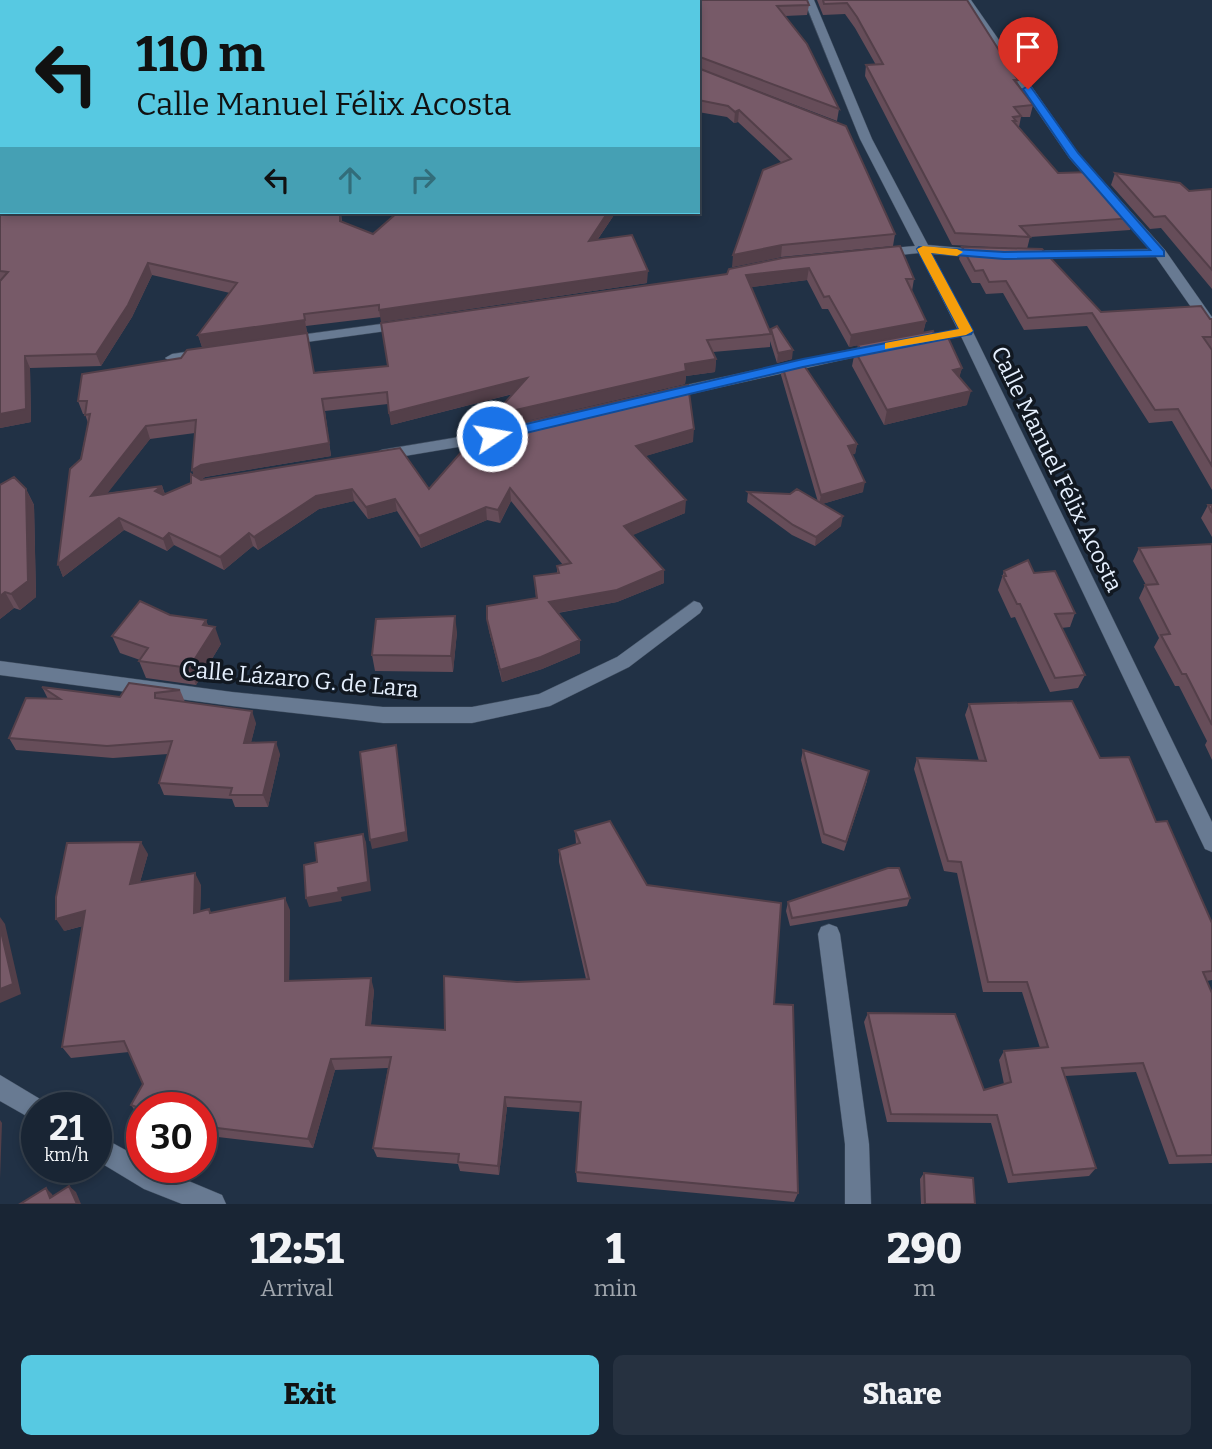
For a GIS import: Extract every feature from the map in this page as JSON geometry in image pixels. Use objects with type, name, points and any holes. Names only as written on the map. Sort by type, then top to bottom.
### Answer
[{"type":"street","points":[[966,0],[1074,156],[1160,253],[1212,327]]},
{"type":"street","name":"Calle Manuel Félix Acosta","points":[[807,1],[860,136],[923,249],[959,333],[1212,843]]},
{"type":"street","points":[[860,255],[923,249],[1004,256],[1160,253]]},
{"type":"street","points":[[264,344],[412,324]]},
{"type":"street","points":[[653,397],[898,344]]},
{"type":"street","points":[[172,358],[225,350]]},
{"type":"street","points":[[369,457],[516,432]]},
{"type":"street","name":"Calle Lázaro G. de Lara","points":[[0,668],[232,699],[383,715],[472,715],[544,701],[623,662],[694,608]]},
{"type":"street","points":[[829,934],[858,1143],[858,1204]]},
{"type":"street","points":[[0,1087],[21,1100]]},
{"type":"street","points":[[112,1156],[153,1180],[214,1204]]},
{"type":"building","points":[[700,0],[807,0],[809,5],[777,6],[807,44],[839,109],[700,57]]},
{"type":"building","points":[[823,0],[967,0],[1018,80],[1014,80],[1033,105],[1014,107],[1021,116],[1013,117],[1016,121],[1013,121],[1058,173],[1092,172],[1134,218],[1020,226],[1030,237],[955,233],[866,65],[883,64],[857,17],[847,3],[824,4]]},
{"type":"building","points":[[700,69],[846,126],[895,234],[782,245],[733,255],[763,170],[791,159],[739,110],[735,112],[728,106],[700,100]]},
{"type":"building","points":[[1115,173],[1180,183],[1189,191],[1212,189],[1212,270],[1165,216],[1154,217]]},
{"type":"building","points":[[340,214],[340,221],[373,234],[396,214],[607,214],[589,241],[632,235],[648,271],[379,310],[379,305],[304,314],[305,320],[198,335],[237,283],[148,263],[128,305],[96,354],[25,356],[26,409],[0,414],[0,281],[8,272],[0,271],[0,216]]},
{"type":"building","points":[[900,246],[914,279],[906,279],[926,321],[851,335],[829,296],[824,297],[809,268],[746,275],[771,334],[707,340],[716,359],[685,364],[686,371],[494,415],[527,378],[389,413],[387,392],[322,399],[329,443],[201,465],[192,470],[196,420],[146,426],[91,496],[162,486],[155,491],[163,495],[191,483],[191,474],[201,480],[400,448],[429,489],[478,433],[688,385],[694,429],[636,446],[686,500],[624,526],[664,570],[617,590],[549,602],[580,640],[541,657],[500,670],[487,619],[487,606],[537,598],[534,576],[559,573],[557,566],[571,563],[510,488],[498,510],[486,507],[419,536],[395,499],[366,507],[352,489],[316,496],[254,537],[249,533],[220,557],[169,533],[163,539],[119,518],[58,564],[70,469],[81,459],[90,414],[85,415],[87,401],[78,401],[82,374],[181,358],[187,350],[307,333],[314,373],[388,366],[381,323],[727,274],[729,269],[783,258]]},
{"type":"building","points":[[962,247],[1042,249],[1101,312],[1201,306],[1212,319],[1212,337],[1203,337],[1212,350],[1212,466],[1178,409],[1155,410],[1092,313],[1028,318],[1006,281],[989,282],[983,270],[975,271]]},
{"type":"building","points":[[777,326],[793,350],[778,353],[771,329]]},
{"type":"building","points":[[933,331],[934,334],[946,333],[962,368],[953,370],[971,391],[887,410],[855,351],[861,350],[858,345]]},
{"type":"building","points":[[801,361],[857,444],[848,446],[865,482],[821,495],[782,365]]},
{"type":"building","points":[[14,477],[26,489],[28,581],[11,594],[5,592],[0,596],[0,485]]},
{"type":"building","points":[[797,489],[843,516],[816,537],[793,525],[748,492],[790,494]]},
{"type":"building","points":[[1212,544],[1212,725],[1186,674],[1182,674],[1161,635],[1170,634],[1145,585],[1158,584],[1139,548]]},
{"type":"building","points":[[1028,560],[1034,573],[1055,571],[1075,613],[1055,614],[1085,675],[1055,678],[1020,604],[1017,604],[1003,576],[1006,576],[1004,571]]},
{"type":"building","points":[[140,601],[170,615],[206,620],[203,625],[215,627],[189,668],[139,661],[148,648],[112,636]]},
{"type":"building","points":[[455,616],[451,656],[372,655],[376,619]]},
{"type":"building","points":[[129,683],[180,690],[155,693],[155,698],[252,711],[244,743],[276,742],[263,795],[230,795],[232,788],[159,783],[172,741],[107,746],[9,738],[26,698],[60,699],[42,687],[120,697]]},
{"type":"building","points":[[1072,701],[1100,758],[1129,757],[1156,822],[1167,821],[1212,923],[1212,971],[1203,972],[1212,993],[1212,1155],[1177,1156],[1143,1063],[1062,1068],[1096,1168],[1013,1175],[997,1115],[891,1114],[868,1013],[955,1014],[984,1090],[1011,1082],[1004,1051],[1048,1047],[1027,982],[988,982],[961,862],[948,861],[917,758],[986,761],[969,704]]},
{"type":"building","points":[[396,745],[406,832],[370,840],[360,752]]},
{"type":"building","points":[[803,750],[869,771],[846,842],[824,834]]},
{"type":"building","points":[[610,821],[647,885],[781,903],[774,1004],[793,1005],[798,1193],[576,1172],[581,1102],[505,1097],[498,1166],[458,1162],[459,1154],[373,1148],[391,1057],[331,1059],[308,1139],[217,1128],[217,1092],[138,1092],[143,1084],[124,1041],[62,1047],[85,911],[56,919],[56,897],[67,843],[141,842],[130,884],[195,873],[194,913],[209,909],[210,913],[285,898],[285,981],[371,978],[366,1025],[445,1030],[444,976],[517,982],[589,979],[559,850],[580,843],[575,831]]},
{"type":"building","points":[[363,834],[368,882],[338,888],[339,892],[306,898],[304,865],[317,862],[315,843]]},
{"type":"building","points":[[888,868],[899,868],[910,898],[792,918],[788,902]]},
{"type":"building","points":[[0,927],[13,984],[0,989]]},
{"type":"building","points":[[924,1173],[973,1178],[975,1204],[925,1204]]},
{"type":"building","points":[[69,1186],[77,1204],[20,1204],[46,1188],[50,1198]]},
{"type":"slow traffic","points":[[889,346],[966,331],[923,249],[957,252]]},
{"type":"route","points":[[492,436],[830,357],[966,331],[923,249],[1004,256],[1160,253],[1074,156],[1028,89]]}]
